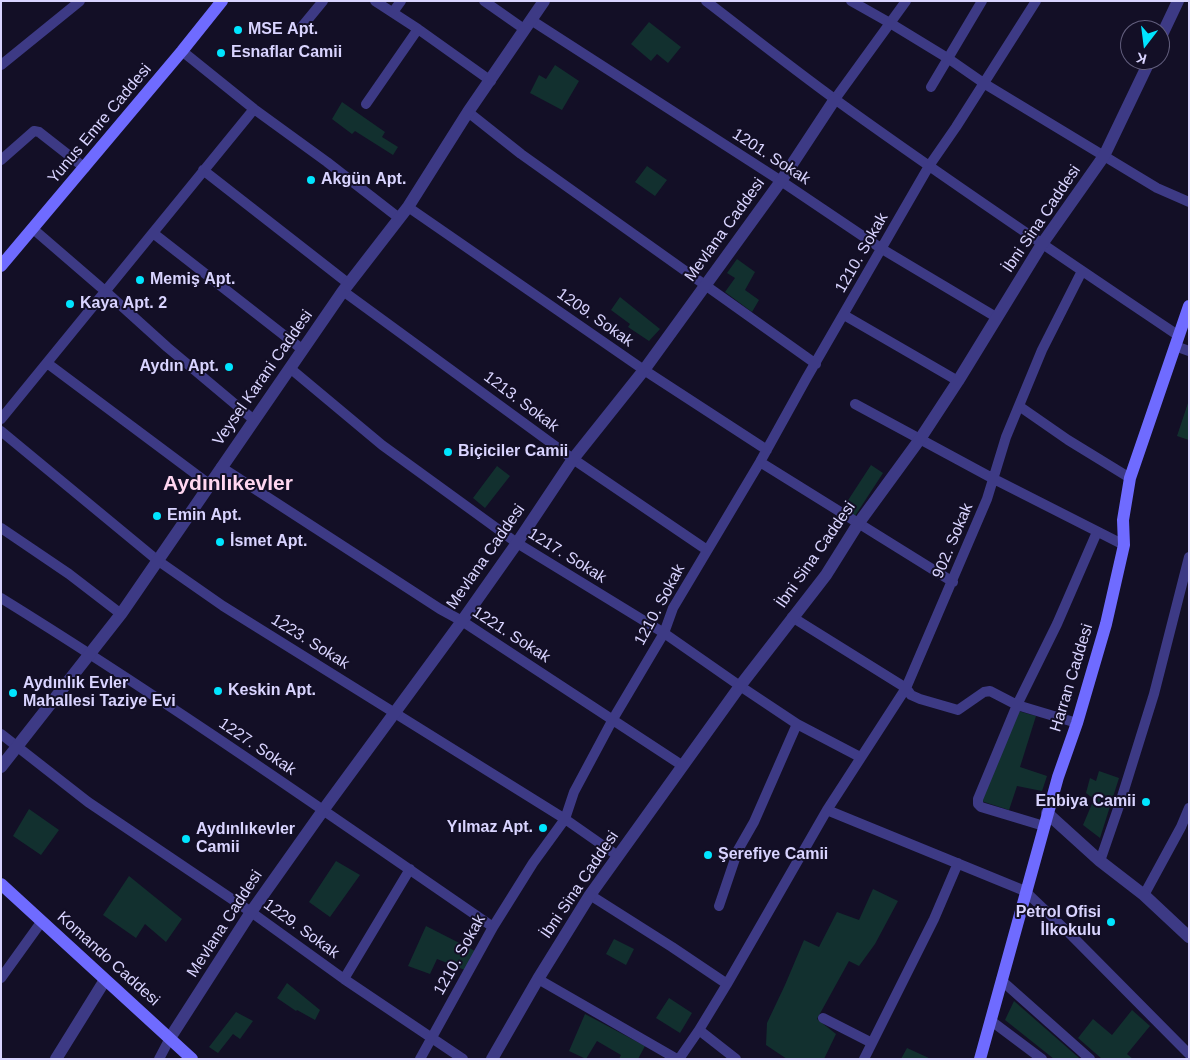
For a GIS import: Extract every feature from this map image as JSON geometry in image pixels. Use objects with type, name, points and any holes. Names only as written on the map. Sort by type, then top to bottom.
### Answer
[{"type":"main road","name":"Yunus Emre Caddesi","points":[[1,266],[85,168],[222,1]]},
{"type":"main road","name":"Harran Caddesi","points":[[980,1059],[1058,777],[1077,724],[1106,624],[1124,545],[1123,520],[1130,478],[1189,306]]},
{"type":"main road","name":"Komando Caddesi","points":[[1,884],[192,1059]]},
{"type":"street","points":[[1,65],[80,1]]},
{"type":"street","points":[[300,29],[323,1]]},
{"type":"street","points":[[375,1],[491,81]]},
{"type":"street","points":[[393,12],[401,1]]},
{"type":"street","name":"1201. Sokak","points":[[484,1],[528,24],[781,181],[882,249],[996,318]]},
{"type":"street","name":"Veysel Karani Caddesi","points":[[1,767],[91,654],[120,614],[346,287],[408,207],[468,112],[544,1]]},
{"type":"street","points":[[706,1],[835,99],[1082,271],[1189,351]]},
{"type":"street","points":[[835,99],[906,1]]},
{"type":"street","points":[[931,87],[982,1]]},
{"type":"street","name":"1210. Sokak","points":[[420,1059],[493,926],[565,819],[574,792],[613,719],[664,633],[673,608],[767,450],[929,166],[985,84],[1036,1]]},
{"type":"street","points":[[1169,20],[1178,1]]},
{"type":"street","points":[[852,2],[890,23],[949,59],[985,84],[1157,188],[1189,202]]},
{"type":"street","points":[[366,104],[418,29]]},
{"type":"street","points":[[182,51],[254,109],[399,218]]},
{"type":"street","name":"İbni Sina Caddesi","points":[[492,1059],[538,979],[590,895],[740,686],[826,575],[858,524],[920,440],[1042,244],[1104,156],[1145,70]]},
{"type":"street","name":"Mevlana Caddesi","points":[[170,1038],[251,912],[462,621],[573,459],[644,370],[781,181],[835,99]]},
{"type":"street","points":[[1,419],[254,109]]},
{"type":"street","points":[[468,112],[521,154],[816,364]]},
{"type":"street","points":[[1,160],[34,131],[39,132],[85,168]]},
{"type":"street","name":"1213. Sokak","points":[[203,170],[346,287],[573,459],[707,550]]},
{"type":"street","name":"1209. Sokak","points":[[408,207],[644,370],[767,450]]},
{"type":"street","points":[[32,228],[167,347],[254,420]]},
{"type":"street","points":[[152,232],[303,350]]},
{"type":"street","name":"902. Sokak","points":[[678,1059],[699,1030],[727,984],[827,810],[906,688],[987,499],[1006,437],[1042,350],[1082,271]]},
{"type":"street","points":[[844,315],[958,381]]},
{"type":"street","points":[[47,363],[209,484]]},
{"type":"street","name":"1217. Sokak","points":[[291,369],[382,445],[517,543],[664,633],[797,724],[860,758]]},
{"type":"street","points":[[855,404],[992,478],[1124,545]]},
{"type":"street","points":[[1019,406],[1068,440],[1130,478]]},
{"type":"street","name":"1223. Sokak","points":[[1,431],[157,560],[223,606],[565,819],[618,856]]},
{"type":"street","points":[[760,462],[953,582]]},
{"type":"street","name":"1221. Sokak","points":[[221,467],[440,609],[462,621],[683,766]]},
{"type":"street","points":[[1,528],[69,574],[120,614]]},
{"type":"street","points":[[1044,826],[981,807],[978,804],[1017,705],[1057,624],[1097,532]]},
{"type":"street","points":[[1100,861],[1154,694],[1189,557]]},
{"type":"street","name":"1227. Sokak","points":[[1,598],[91,654],[324,809],[493,926]]},
{"type":"street","points":[[792,617],[906,688],[916,697],[952,710],[958,710],[984,692],[990,691],[1017,705],[1077,724]]},
{"type":"street","points":[[719,906],[738,850],[754,822],[797,724]]},
{"type":"street","name":"1229. Sokak","points":[[1,734],[88,802],[463,1059]]},
{"type":"street","points":[[1144,895],[1181,827],[1189,808]]},
{"type":"street","points":[[827,810],[1025,891],[1189,1054]]},
{"type":"street","points":[[1048,813],[1100,861],[1144,895],[1189,936]]},
{"type":"street","points":[[864,1059],[934,919],[958,863]]},
{"type":"street","points":[[344,979],[410,870]]},
{"type":"street","points":[[590,895],[727,984]]},
{"type":"street","points":[[1,978],[42,921]]},
{"type":"street","points":[[538,979],[678,1059]]},
{"type":"street","points":[[56,1059],[105,980]]},
{"type":"street","points":[[1001,980],[1090,1059]]},
{"type":"street","points":[[823,1018],[872,1043]]},
{"type":"street","points":[[990,1020],[1042,1059]]},
{"type":"street","points":[[699,1030],[736,1059]]},
{"type":"street","points":[[159,1059],[170,1038]]},
{"type":"green space","points":[[649,22],[681,47],[668,63],[657,54],[651,61],[631,44]]},
{"type":"green space","points":[[555,65],[579,81],[562,110],[530,93],[539,75],[546,79]]},
{"type":"green space","points":[[342,102],[385,132],[382,137],[398,147],[393,155],[355,131],[352,134],[332,119]]},
{"type":"green space","points":[[647,166],[667,180],[655,196],[635,182]]},
{"type":"green space","points":[[737,259],[755,272],[745,290],[759,300],[752,312],[725,292],[735,278],[727,273]]},
{"type":"green space","points":[[620,297],[660,329],[649,341],[628,327],[630,324],[611,310]]},
{"type":"green space","points":[[1189,400],[1189,440],[1177,436]]},
{"type":"green space","points":[[871,465],[883,473],[855,516],[843,508]]},
{"type":"green space","points":[[497,466],[510,476],[485,508],[473,498]]},
{"type":"green space","points":[[1018,711],[1036,716],[1020,767],[1047,776],[1042,791],[1017,786],[1009,810],[981,801]]},
{"type":"green space","points":[[1099,771],[1119,778],[1100,838],[1083,825],[1094,799],[1086,793],[1090,778],[1096,781]]},
{"type":"green space","points":[[29,809],[59,830],[41,855],[13,836]]},
{"type":"green space","points":[[336,861],[360,875],[330,917],[309,902]]},
{"type":"green space","points":[[129,876],[182,919],[166,942],[145,924],[136,938],[103,915]]},
{"type":"green space","points":[[873,889],[898,901],[875,944],[859,966],[849,961],[817,1019],[836,1034],[824,1059],[787,1059],[766,1045],[767,1023],[804,940],[819,947],[837,912],[859,920]]},
{"type":"green space","points":[[426,926],[475,951],[465,970],[437,959],[430,974],[408,966]]},
{"type":"green space","points":[[614,939],[634,949],[626,965],[606,954]]},
{"type":"green space","points":[[287,983],[320,1010],[315,1020],[296,1011],[277,998]]},
{"type":"green space","points":[[669,998],[692,1013],[680,1033],[656,1018]]},
{"type":"green space","points":[[1014,1001],[1080,1059],[1054,1059],[1005,1020]]},
{"type":"green space","points":[[1132,1010],[1150,1026],[1127,1054],[1133,1059],[1102,1059],[1078,1038],[1093,1019],[1112,1035]]},
{"type":"green space","points":[[236,1012],[253,1021],[240,1039],[233,1034],[218,1053],[209,1047]]},
{"type":"green space","points":[[585,1014],[645,1046],[638,1059],[619,1059],[621,1055],[597,1041],[586,1059],[569,1051]]},
{"type":"green space","points":[[907,1048],[931,1059],[901,1059]]},
{"type":"place","name":"MSE Apt.","points":[[238,30]]},
{"type":"place","name":"Esnaflar Camii","points":[[221,53]]},
{"type":"place","name":"Akgün Apt.","points":[[311,180]]},
{"type":"place","name":"Memiş Apt.","points":[[140,280]]},
{"type":"place","name":"Kaya Apt. 2","points":[[70,304]]},
{"type":"place","name":"Aydın Apt.","points":[[229,367]]},
{"type":"place","name":"Biçiciler Camii","points":[[448,452]]},
{"type":"place","name":"Emin Apt.","points":[[157,516]]},
{"type":"place","name":"İsmet Apt.","points":[[220,542]]},
{"type":"place","name":"Keskin Apt.","points":[[218,691]]},
{"type":"place","name":"Aydınlık Evler Mahallesi Taziye Evi","points":[[13,693]]},
{"type":"place","name":"Enbiya Camii","points":[[1146,802]]},
{"type":"place","name":"Yılmaz Apt.","points":[[543,828]]},
{"type":"place","name":"Aydınlıkevler Camii","points":[[186,839]]},
{"type":"place","name":"Şerefiye Camii","points":[[708,855]]},
{"type":"place","name":"Petrol Ofisi İlkokulu","points":[[1111,922]]},
{"type":"district","name":"Aydınlıkevler","points":[[228,484]]}]
